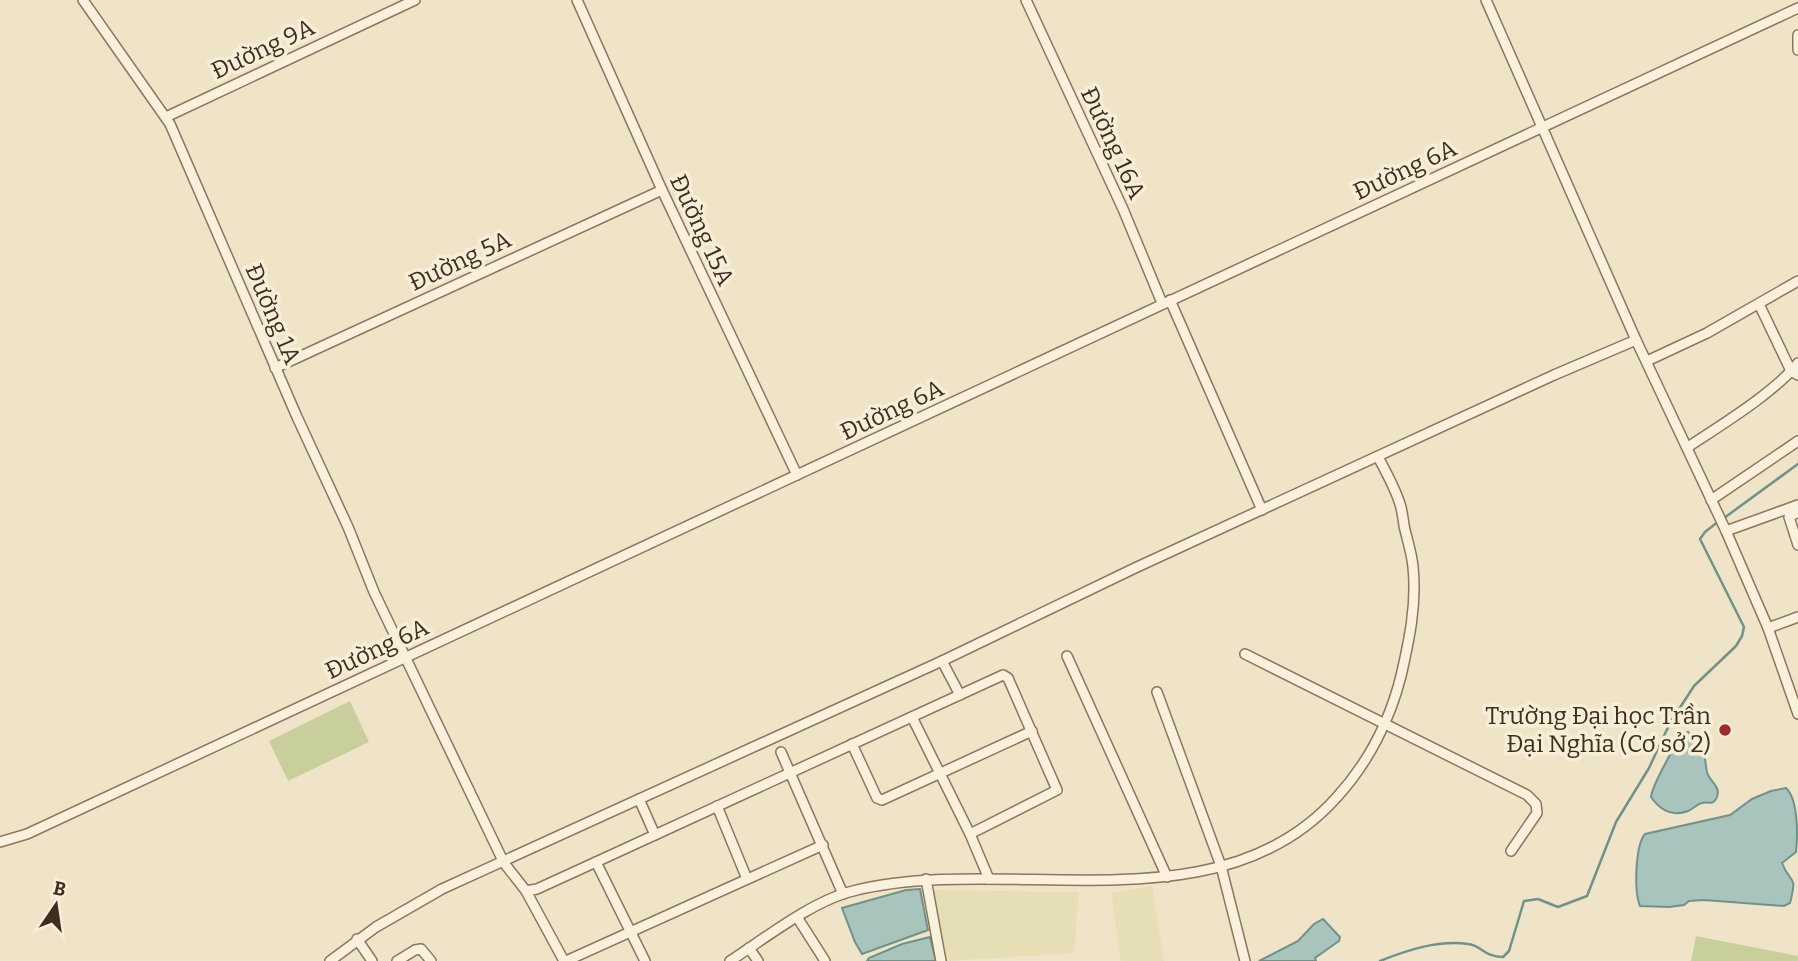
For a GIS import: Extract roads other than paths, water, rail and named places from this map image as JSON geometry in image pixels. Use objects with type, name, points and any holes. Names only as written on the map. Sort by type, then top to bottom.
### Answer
[{"type":"street","name":"Đường 1A","points":[[83,0],[166,117],[404,657],[504,863],[526,891],[565,961]]},
{"type":"street","name":"Đường 9A","points":[[166,117],[415,0]]},
{"type":"street","name":"Đường 15A","points":[[577,0],[662,190],[797,475]]},
{"type":"street","name":"Đường 16A","points":[[1026,0],[1262,510]]},
{"type":"street","points":[[1486,0],[1636,340],[1725,529],[1768,628],[1798,713]]},
{"type":"street","name":"Đường 6A","points":[[0,842],[27,834],[1798,8]]},
{"type":"street","points":[[1798,35],[1798,50]]},
{"type":"street","name":"Đường 5A","points":[[275,368],[662,190]]},
{"type":"street","points":[[1647,360],[1707,333],[1798,281]]},
{"type":"street","points":[[1759,304],[1794,373]]},
{"type":"street","points":[[330,961],[357,939],[442,889],[942,661],[1554,375],[1636,340]]},
{"type":"street","points":[[1688,447],[1794,373],[1798,363]]},
{"type":"street","points":[[1712,502],[1798,441]]},
{"type":"street","points":[[730,961],[797,916],[843,894],[926,878],[1167,877],[1240,862],[1305,827],[1325,811],[1359,770],[1384,723],[1397,690],[1408,649],[1414,608],[1413,566],[1400,505],[1378,457]]},
{"type":"street","points":[[1725,529],[1798,505]]},
{"type":"street","points":[[1798,512],[1789,517],[1798,545]]},
{"type":"street","points":[[1768,628],[1798,617]]},
{"type":"street","points":[[1245,654],[1527,795],[1536,804],[1537,813],[1511,851]]},
{"type":"street","points":[[1067,656],[1167,877]]},
{"type":"street","points":[[942,661],[960,695]]},
{"type":"street","points":[[526,891],[537,889],[596,863],[1003,675],[1008,678],[1057,790],[970,834]]},
{"type":"street","points":[[1157,692],[1221,866],[1245,961]]},
{"type":"street","points":[[912,717],[970,834],[989,879]]},
{"type":"street","points":[[852,744],[880,800],[1032,731]]},
{"type":"street","points":[[781,752],[843,894]]},
{"type":"street","points":[[639,799],[654,835]]},
{"type":"street","points":[[717,806],[747,879]]},
{"type":"street","points":[[565,961],[823,845]]},
{"type":"street","points":[[596,863],[645,961]]},
{"type":"street","points":[[926,878],[941,961]]},
{"type":"street","points":[[797,916],[825,961]]},
{"type":"street","points":[[357,939],[372,961]]},
{"type":"street","points":[[749,948],[758,961]]},
{"type":"street","points":[[397,961],[421,949],[430,961]]},
{"type":"water","points":[[1688,732],[1703,752],[1707,773],[1718,795],[1713,802],[1700,804],[1682,813],[1672,813],[1658,806],[1651,797],[1670,754],[1684,733]]},
{"type":"water","points":[[1786,788],[1793,800],[1797,827],[1796,852],[1782,863],[1793,883],[1790,903],[1784,906],[1704,900],[1669,907],[1640,906],[1636,869],[1639,848],[1645,834],[1730,815],[1752,799]]},
{"type":"water","points":[[920,889],[928,930],[862,954],[842,908],[906,890]]},
{"type":"water","points":[[1323,919],[1340,937],[1339,941],[1315,958],[1316,961],[1259,961],[1298,941],[1314,924]]},
{"type":"water","points":[[930,937],[936,961],[867,961],[902,944]]},
{"type":"waterway","points":[[1724,518],[1798,464]]},
{"type":"waterway","points":[[1380,961],[1445,943],[1472,945],[1491,955],[1503,957],[1509,951],[1524,901],[1538,899],[1558,907],[1587,896],[1616,822],[1649,768],[1670,723],[1694,686],[1736,646],[1742,636],[1744,627],[1700,539],[1719,521]]},
{"type":"place","name":"Trường Đại học Trần Đại Nghĩa (Cơ sở 2)","points":[[1725,730]]}]
